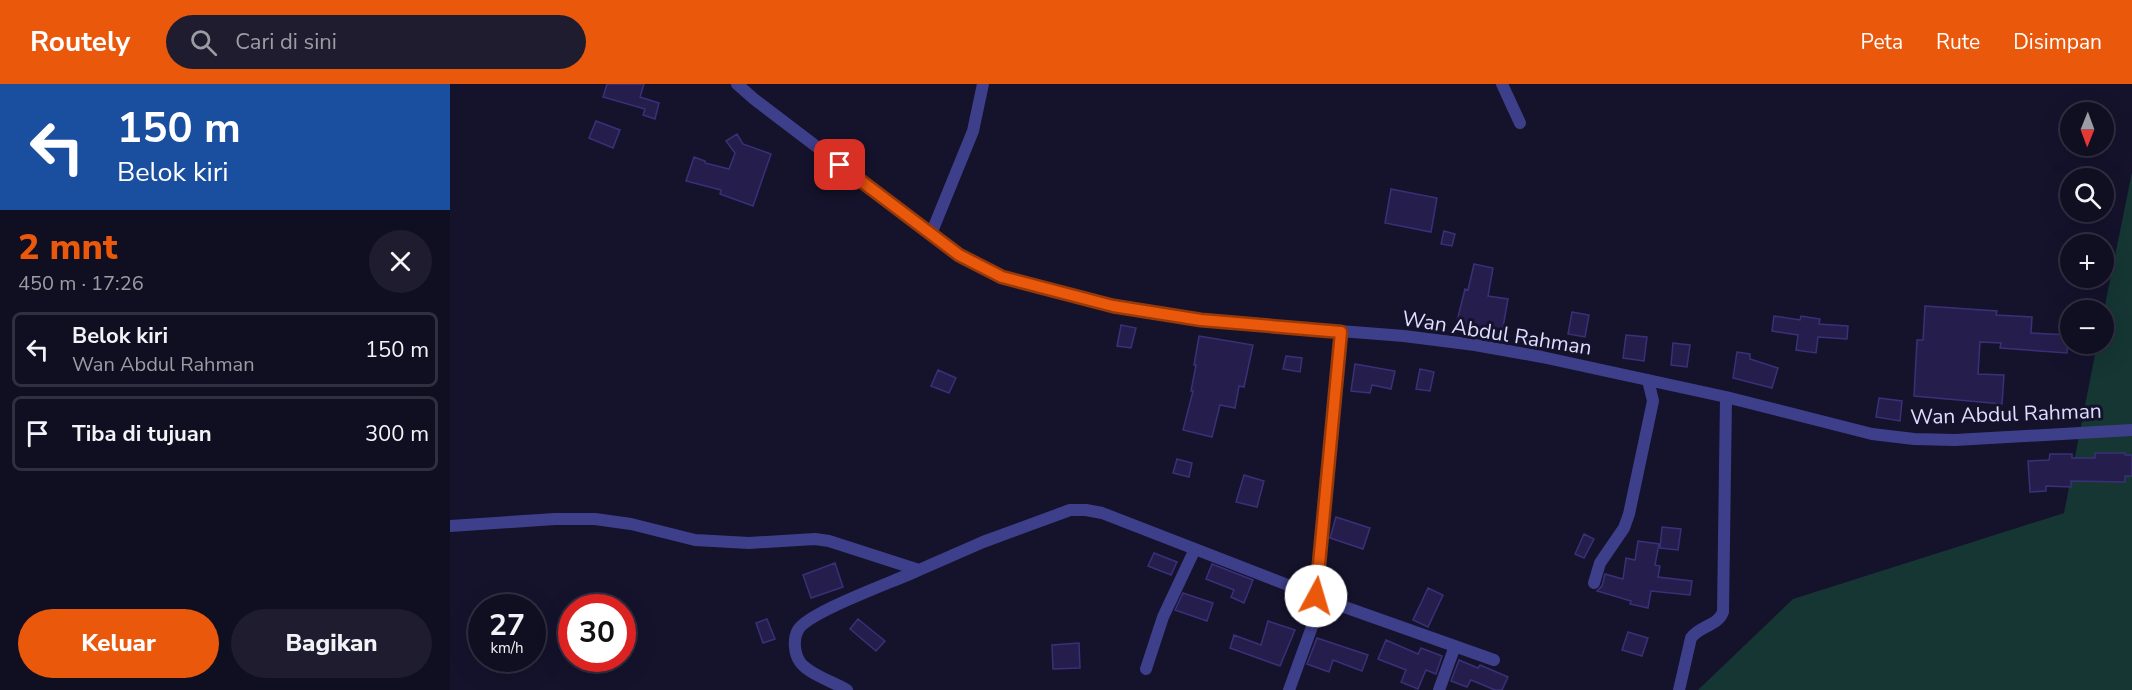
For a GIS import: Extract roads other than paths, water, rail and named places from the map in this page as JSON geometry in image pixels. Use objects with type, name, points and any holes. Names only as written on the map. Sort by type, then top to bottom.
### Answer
[{"type":"street","name":"Wan Abdul Rahman","points":[[737,84],[959,255],[1002,277],[1113,306],[1201,320],[1404,336],[1475,345],[1726,397],[1872,434],[1914,439],[1954,440],[2132,430]]},
{"type":"street","points":[[931,234],[973,131],[983,84]]},
{"type":"street","points":[[1502,84],[1520,123]]},
{"type":"street","points":[[1289,690],[1319,597],[1341,332]]},
{"type":"street","points":[[1594,583],[1600,563],[1624,528],[1629,514],[1653,401],[1648,380]]},
{"type":"street","points":[[1679,690],[1691,638],[1695,632],[1717,622],[1723,612],[1726,397]]},
{"type":"street","points":[[847,690],[815,674],[800,663],[795,653],[795,641],[799,629],[822,612],[846,600],[983,542],[1070,510],[1102,513],[1319,597],[1494,660]]},
{"type":"street","points":[[450,526],[555,519],[595,519],[631,524],[695,540],[748,543],[815,539],[829,541],[919,570]]},
{"type":"street","points":[[1146,669],[1163,617],[1195,549]]},
{"type":"street","points":[[1439,690],[1455,646]]}]
